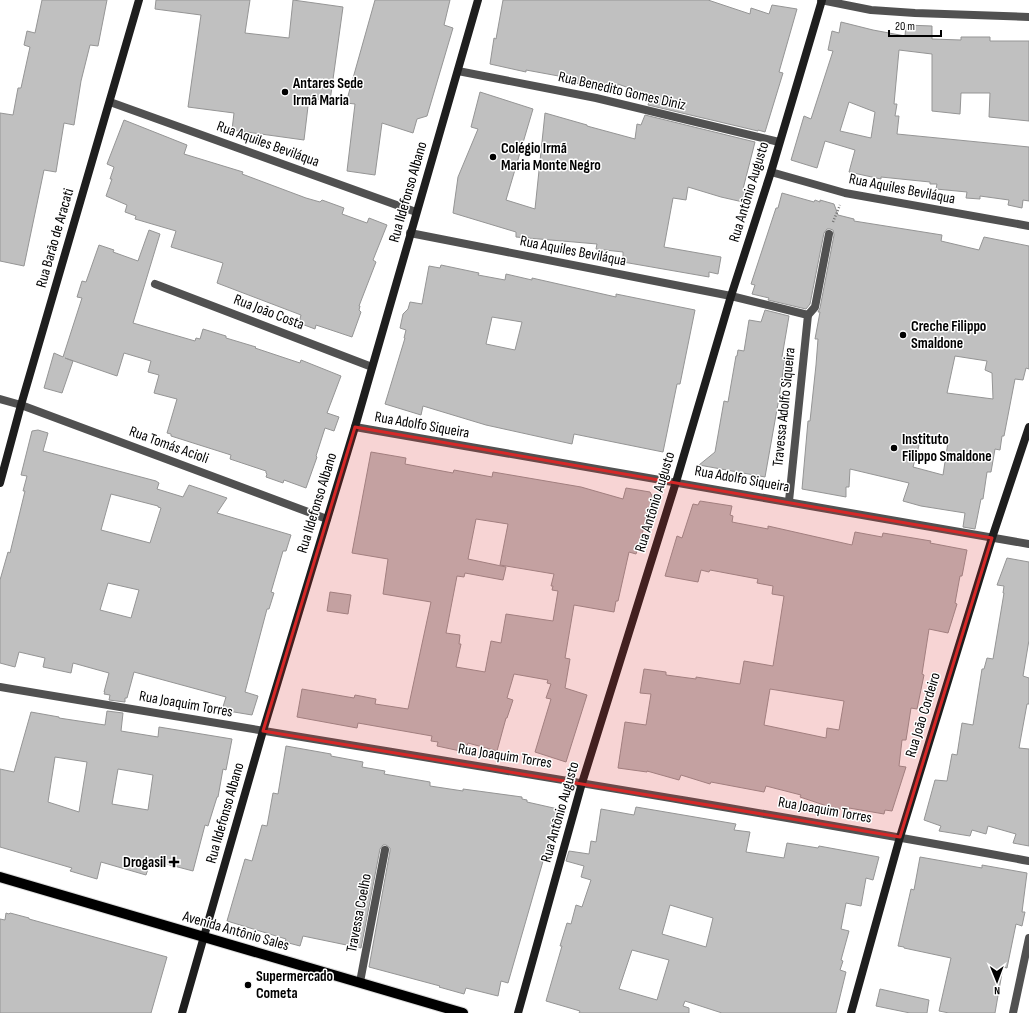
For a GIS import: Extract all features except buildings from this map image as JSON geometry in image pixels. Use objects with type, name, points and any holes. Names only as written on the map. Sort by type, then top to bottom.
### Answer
[{"type":"main road","name":"Avenida Antônio Sales","points":[[0,877],[463,1013]]},
{"type":"street","name":"Rua Barão de Aracati","points":[[0,483],[21,405],[139,0]]},
{"type":"street","name":"Rua Ildefonso Albano","points":[[182,1013],[263,731],[355,427],[478,0]]},
{"type":"street","points":[[822,0],[871,10],[1029,17]]},
{"type":"street","name":"Rua Antônio Augusto","points":[[518,1013],[582,783],[676,482],[731,296],[771,172],[822,0]]},
{"type":"street","name":"Rua Benedito Gomes Diniz","points":[[458,71],[596,98],[779,142]]},
{"type":"street","name":"Rua Aquiles Beviláqua","points":[[110,102],[416,212]]},
{"type":"street","name":"Rua Aquiles Beviláqua","points":[[771,172],[845,193],[1029,226]]},
{"type":"street","name":"Rua Aquiles Beviláqua","points":[[410,233],[731,296]]},
{"type":"street","name":"Travessa Adolfo Siqueira","points":[[789,501],[808,315],[814,307],[829,234]]},
{"type":"street","name":"Rua João Costa","points":[[155,284],[372,367]]},
{"type":"street","points":[[731,296],[808,315]]},
{"type":"street","name":"Rua Tomás Acioli","points":[[0,399],[21,405],[327,519]]},
{"type":"street","name":"Rua Adolfo Siqueira","points":[[355,427],[789,501],[1029,544]]},
{"type":"street","name":"Rua João Cordeiro","points":[[851,1013],[900,837],[992,538],[1029,427]]},
{"type":"street","name":"Rua Joaquim Torres","points":[[0,687],[582,783],[900,837],[1029,861]]},
{"type":"street","name":"Travessa Coelho","points":[[360,982],[385,850]]},
{"type":"street","points":[[1013,1013],[1029,938]]},
{"type":"path","points":[[829,234],[845,193]]},
{"type":"highlighted area","points":[[355,427],[992,538],[900,837],[263,731]]},
{"type":"place","name":"Antares Sede Irmã Maria","points":[[285,92]]},
{"type":"place","name":"Colégio Irmã Maria Monte Negro","points":[[493,157]]},
{"type":"place","name":"Creche Filippo Smaldone","points":[[903,335]]},
{"type":"place","name":"Instituto Filippo Smaldone","points":[[894,448]]},
{"type":"place","name":"Drogasil","points":[[174,862]]},
{"type":"place","name":"Supermercado Cometa","points":[[248,985]]}]
